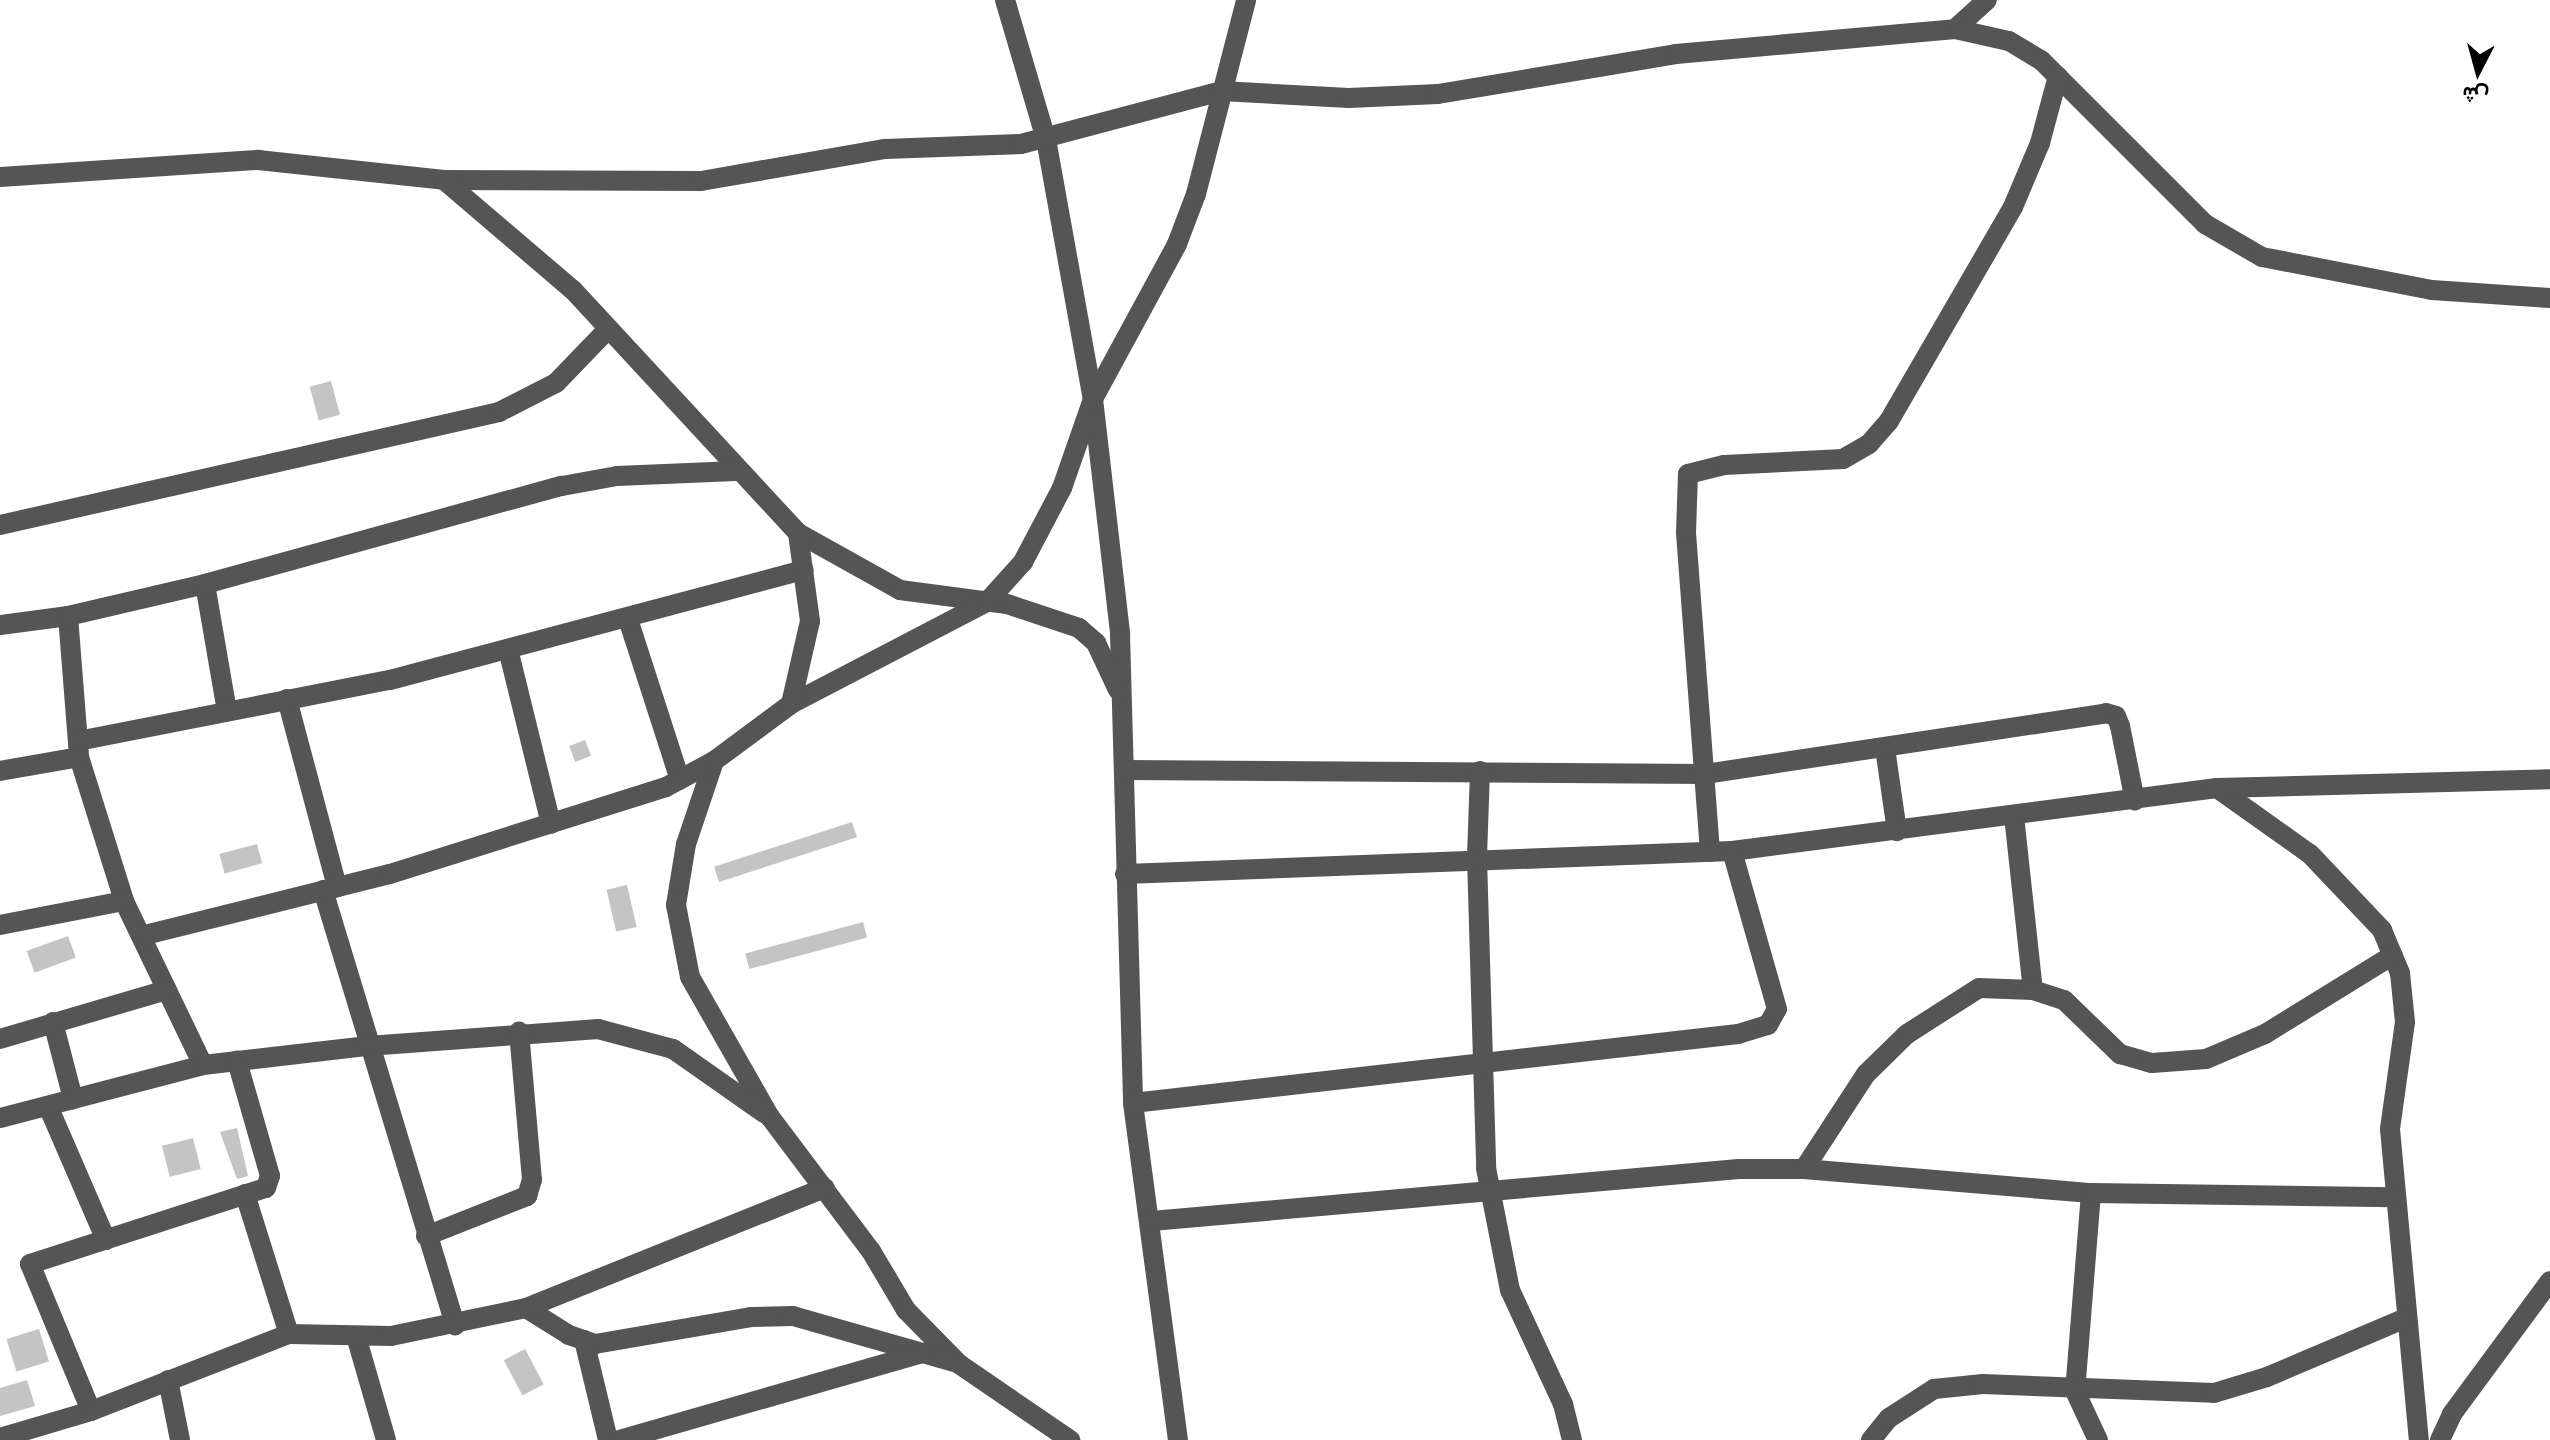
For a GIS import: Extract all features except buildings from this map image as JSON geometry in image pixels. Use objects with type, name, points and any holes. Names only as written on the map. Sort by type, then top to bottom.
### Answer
[{"type":"street","points":[[1005,0],[1046,139],[1093,399],[1123,701],[1133,1103],[1152,1221],[1178,1440]]},
{"type":"street","points":[[145,935],[330,889],[551,824],[680,780],[714,761],[791,704],[987,602],[1023,562],[1062,488],[1093,399],[1177,244],[1196,194],[1246,0]]},
{"type":"street","points":[[1955,29],[1987,0]]},
{"type":"street","points":[[0,177],[258,160],[444,180],[701,181],[885,149],[986,147],[1046,139],[1221,91],[1349,98],[1438,94],[1676,54],[1955,29],[2009,41],[2058,76],[2205,224],[2262,257],[2432,290],[2550,298]]},
{"type":"street","points":[[1710,852],[1686,533],[1688,474],[1724,465],[1843,459],[1869,444],[1889,421],[2013,207],[2040,143],[2058,76]]},
{"type":"street","points":[[444,180],[573,290],[736,471],[798,533],[900,590],[987,602],[1079,628],[1096,643],[1123,701]]},
{"type":"street","points":[[0,525],[499,412],[556,383],[608,329]]},
{"type":"street","points":[[0,625],[68,616],[205,584],[562,486],[617,476],[736,471]]},
{"type":"street","points":[[791,704],[810,621],[798,533]]},
{"type":"street","points":[[0,771],[227,711],[508,649],[628,619],[804,570]]},
{"type":"street","points":[[205,584],[227,711]]},
{"type":"street","points":[[68,616],[78,749],[124,901],[145,935],[203,1065]]},
{"type":"street","points":[[628,619],[680,780]]},
{"type":"street","points":[[508,649],[551,824]]},
{"type":"street","points":[[287,699],[368,1046],[455,1325]]},
{"type":"street","points":[[1124,770],[1705,774],[2106,713],[2116,716],[2120,726],[2135,801]]},
{"type":"street","points":[[1885,748],[1897,831]]},
{"type":"street","points":[[714,761],[686,844],[676,905],[690,977],[770,1117],[825,1188],[906,1310],[959,1364],[1070,1440]]},
{"type":"street","points":[[1480,771],[1477,858],[1481,1061],[1492,1193],[1510,1290],[1563,1404],[1572,1440]]},
{"type":"street","points":[[1125,874],[1477,858],[1732,851],[2217,788],[2550,779]]},
{"type":"street","points":[[2217,788],[2310,854],[2382,930],[2400,973],[2405,1022],[2392,1089],[2394,1197],[2419,1440]]},
{"type":"street","points":[[2014,816],[2033,990]]},
{"type":"street","points":[[1133,1103],[1738,1034],[1768,1025],[1777,1009],[1732,851]]},
{"type":"street","points":[[0,925],[124,901]]},
{"type":"street","points":[[1804,1169],[1866,1074],[1907,1034],[1979,988],[2033,990],[2064,1000],[2120,1054],[2152,1063],[2206,1059],[2265,1034],[2393,955]]},
{"type":"street","points":[[0,1039],[167,990]]},
{"type":"street","points":[[53,1022],[73,1099]]},
{"type":"street","points":[[0,1118],[203,1065],[519,1032],[598,1029],[637,1035],[673,1049],[770,1117]]},
{"type":"street","points":[[426,1236],[527,1196],[532,1180],[519,1032]]},
{"type":"street","points":[[91,1411],[28,1269],[37,1258],[106,1240],[266,1188],[270,1176],[237,1061]]},
{"type":"street","points":[[48,1106],[106,1240]]},
{"type":"street","points":[[1152,1221],[1492,1193],[1646,1174],[1804,1169],[2091,1193],[2394,1197]]},
{"type":"street","points":[[0,1438],[91,1411],[289,1334],[391,1336],[526,1308],[825,1188]]},
{"type":"street","points":[[2091,1193],[2075,1391],[2098,1440]]},
{"type":"street","points":[[245,1194],[289,1334]]},
{"type":"street","points":[[2440,1440],[2452,1414],[2550,1281]]},
{"type":"street","points":[[526,1308],[584,1340],[619,1344],[751,1317],[793,1316],[959,1364]]},
{"type":"street","points":[[1871,1440],[1889,1418],[1934,1389],[1983,1384],[2075,1391],[2214,1393],[2267,1377],[2406,1318]]},
{"type":"street","points":[[356,1336],[386,1440]]},
{"type":"street","points":[[584,1340],[608,1440]]},
{"type":"street","points":[[619,1440],[924,1353]]},
{"type":"street","points":[[168,1380],[180,1440]]}]
